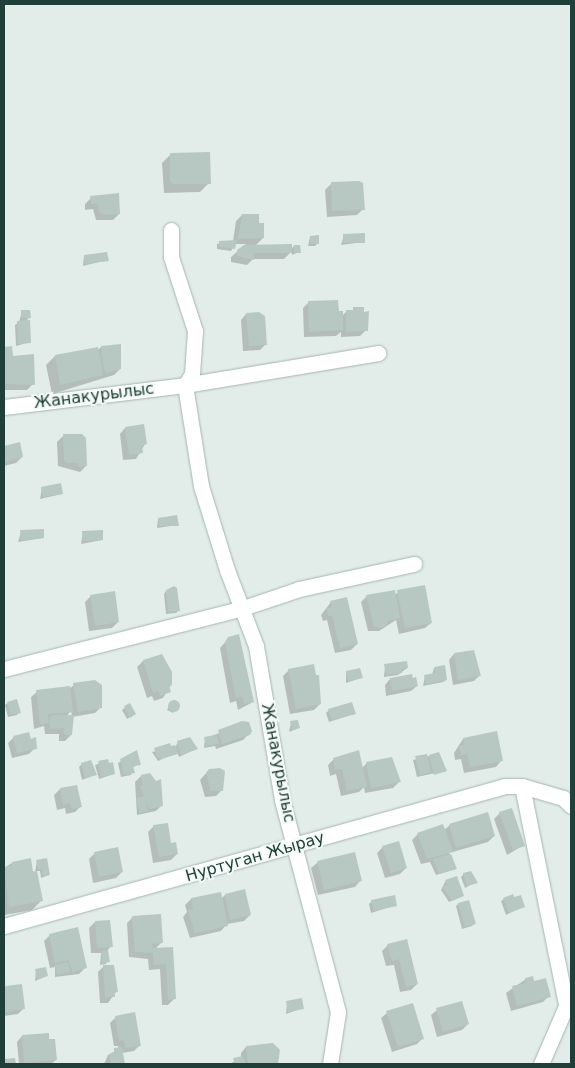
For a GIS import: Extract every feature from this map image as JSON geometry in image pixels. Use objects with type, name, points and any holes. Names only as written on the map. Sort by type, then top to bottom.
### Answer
[{"type":"street","points":[[171,230],[171,257],[195,331],[192,374],[185,386]]},
{"type":"street","name":"Жанакурылыс","points":[[4,407],[185,386],[378,353]]},
{"type":"street","name":"Жанакурылыс","points":[[185,386],[201,486],[227,570],[256,646],[282,800],[296,846],[338,1012],[330,1064]]},
{"type":"street","points":[[4,669],[243,608],[299,588],[414,564]]},
{"type":"street","name":"Нуртуган Жырау","points":[[4,926],[296,846],[505,786],[522,786],[563,798],[571,806]]},
{"type":"street","points":[[522,786],[569,999],[541,1064]]},
{"type":"building","points":[[210,152],[211,184],[173,184],[170,181],[170,153]]},
{"type":"building","points":[[359,181],[363,183],[365,210],[332,211],[331,182]]},
{"type":"building","points":[[119,193],[120,214],[103,215],[99,212],[98,204],[91,204],[90,196]]},
{"type":"building","points":[[242,214],[259,214],[259,223],[264,223],[264,238],[238,239]]},
{"type":"building","points":[[365,233],[365,243],[343,243],[343,234]]},
{"type":"building","points":[[319,235],[319,244],[310,244],[310,236]]},
{"type":"building","points":[[237,240],[235,249],[219,247],[219,241]]},
{"type":"building","points":[[292,244],[292,253],[254,253],[254,260],[237,256],[237,250],[244,245]]},
{"type":"building","points":[[294,245],[300,245],[301,253],[294,253]]},
{"type":"building","points":[[107,252],[109,261],[85,264],[84,255]]},
{"type":"building","points":[[338,300],[339,311],[343,311],[343,330],[309,332],[308,301]]},
{"type":"building","points":[[353,307],[364,307],[364,312],[369,311],[368,331],[346,332],[346,310],[353,310]]},
{"type":"building","points":[[21,310],[30,310],[31,318],[21,318]]},
{"type":"building","points":[[259,312],[265,316],[267,345],[249,346],[246,313]]},
{"type":"building","points":[[30,320],[31,343],[18,344],[17,321]]},
{"type":"building","points":[[121,344],[121,369],[107,373],[104,370],[101,346]]},
{"type":"building","points":[[12,346],[13,356],[34,354],[35,385],[5,384],[4,347]]},
{"type":"building","points":[[98,347],[103,375],[60,385],[55,355]]},
{"type":"building","points":[[144,424],[147,444],[142,445],[143,453],[129,455],[125,427]]},
{"type":"building","points":[[63,434],[82,434],[86,438],[87,466],[78,467],[78,463],[67,463],[64,460]]},
{"type":"building","points":[[20,442],[23,457],[4,462],[4,446]]},
{"type":"building","points":[[61,483],[63,494],[43,497],[41,487]]},
{"type":"building","points":[[177,515],[179,526],[159,526],[158,518]]},
{"type":"building","points":[[44,529],[44,538],[21,540],[20,530]]},
{"type":"building","points":[[103,530],[103,540],[83,541],[82,531]]},
{"type":"building","points":[[425,585],[432,623],[405,628],[397,590]]},
{"type":"building","points":[[174,586],[177,588],[180,611],[168,612],[166,590]]},
{"type":"building","points":[[395,590],[400,618],[388,621],[387,626],[380,628],[374,626],[366,595]]},
{"type":"building","points":[[115,591],[119,622],[95,626],[90,595]]},
{"type":"building","points":[[347,597],[358,644],[340,648],[332,615],[328,616],[327,608],[332,607],[330,601]]},
{"type":"building","points":[[239,634],[254,702],[244,704],[242,696],[236,698],[225,642],[228,637]]},
{"type":"building","points":[[474,650],[481,676],[458,680],[454,653]]},
{"type":"building","points":[[162,654],[172,672],[172,685],[169,686],[171,692],[160,696],[158,691],[153,693],[143,660]]},
{"type":"building","points":[[407,661],[408,668],[402,669],[402,673],[386,675],[384,664]]},
{"type":"building","points":[[314,664],[316,675],[319,675],[321,704],[296,709],[288,669]]},
{"type":"building","points":[[445,665],[447,680],[426,684],[424,675],[435,673],[434,667]]},
{"type":"building","points":[[360,668],[363,678],[348,681],[346,671]]},
{"type":"building","points":[[412,674],[413,678],[416,677],[418,686],[392,691],[390,678]]},
{"type":"building","points":[[95,680],[102,685],[102,708],[78,712],[73,683]]},
{"type":"building","points":[[70,686],[73,712],[48,714],[49,723],[40,724],[36,690]]},
{"type":"building","points":[[17,699],[21,713],[11,715],[7,702]]},
{"type":"building","points":[[174,700],[180,706],[174,712],[168,706]]},
{"type":"building","points":[[352,702],[356,714],[332,720],[328,709]]},
{"type":"building","points":[[130,703],[136,714],[130,718],[124,706]]},
{"type":"building","points":[[54,715],[74,715],[72,735],[65,735],[64,728],[50,729],[50,717]]},
{"type":"building","points":[[298,720],[300,728],[292,730],[290,721]]},
{"type":"building","points":[[242,721],[249,722],[252,731],[250,735],[222,744],[218,730]]},
{"type":"building","points":[[497,731],[503,761],[470,767],[467,754],[461,755],[459,746],[464,745],[463,738]]},
{"type":"building","points":[[29,732],[31,739],[36,737],[37,749],[17,753],[13,736]]},
{"type":"building","points":[[217,735],[219,744],[206,746],[204,737]]},
{"type":"building","points":[[190,737],[198,749],[181,755],[177,741]]},
{"type":"building","points":[[170,743],[171,746],[175,745],[178,754],[161,759],[157,757],[154,748]]},
{"type":"building","points":[[137,750],[141,765],[133,766],[135,773],[124,775],[120,759]]},
{"type":"building","points":[[359,750],[367,787],[347,791],[342,769],[335,770],[333,758]]},
{"type":"building","points":[[439,752],[447,771],[434,775],[429,755]]},
{"type":"building","points":[[427,754],[431,772],[420,775],[415,756]]},
{"type":"building","points":[[392,757],[401,782],[371,788],[366,762]]},
{"type":"building","points":[[108,759],[109,763],[113,762],[115,774],[101,777],[98,761]]},
{"type":"building","points":[[91,760],[97,775],[85,778],[81,763]]},
{"type":"building","points":[[220,768],[225,771],[223,791],[211,791],[206,773],[209,769]]},
{"type":"building","points":[[150,773],[156,781],[161,779],[163,806],[149,809],[140,786],[143,785],[141,775]]},
{"type":"building","points":[[77,785],[82,807],[72,809],[70,803],[63,805],[60,788]]},
{"type":"building","points":[[145,796],[148,811],[140,813],[136,798]]},
{"type":"building","points":[[512,808],[525,846],[513,850],[499,812]]},
{"type":"building","points":[[488,812],[495,836],[456,848],[449,824]]},
{"type":"building","points":[[168,823],[171,843],[176,842],[178,854],[159,857],[153,825]]},
{"type":"building","points":[[443,824],[453,852],[427,859],[417,833]]},
{"type":"building","points":[[399,841],[407,868],[391,873],[382,846]]},
{"type":"building","points":[[118,847],[123,872],[99,877],[94,852]]},
{"type":"building","points":[[355,852],[362,881],[324,890],[317,861]]},
{"type":"building","points":[[451,854],[457,869],[439,874],[433,859]]},
{"type":"building","points":[[31,858],[33,872],[37,871],[43,901],[9,907],[4,867],[12,866],[12,862]]},
{"type":"building","points":[[47,858],[50,875],[43,876],[42,869],[38,869],[36,860]]},
{"type":"building","points":[[471,871],[478,883],[467,886],[463,873]]},
{"type":"building","points":[[457,876],[464,896],[452,901],[443,887],[447,885],[445,880]]},
{"type":"building","points":[[245,889],[251,915],[230,920],[225,894]]},
{"type":"building","points":[[221,892],[228,926],[195,933],[188,910],[193,909],[191,898]]},
{"type":"building","points":[[513,894],[514,897],[521,895],[525,907],[509,913],[503,898]]},
{"type":"building","points":[[395,895],[397,906],[374,911],[371,900]]},
{"type":"building","points":[[469,900],[476,924],[465,927],[458,903]]},
{"type":"building","points":[[161,914],[163,943],[152,944],[153,948],[173,947],[176,999],[168,1000],[166,964],[154,965],[153,953],[135,952],[132,916]]},
{"type":"building","points":[[110,920],[113,947],[97,948],[95,921]]},
{"type":"building","points":[[78,927],[87,968],[72,972],[69,960],[55,963],[49,934]]},
{"type":"building","points":[[407,939],[418,984],[406,987],[399,959],[392,961],[387,944]]},
{"type":"building","points":[[108,950],[110,962],[102,963],[101,951]]},
{"type":"building","points":[[68,962],[70,972],[57,975],[55,965]]},
{"type":"building","points":[[103,965],[114,965],[118,992],[115,992],[115,997],[105,997]]},
{"type":"building","points":[[46,967],[48,976],[37,979],[35,969]]},
{"type":"building","points":[[533,976],[534,981],[546,978],[551,997],[517,1006],[512,986],[526,983],[525,978]]},
{"type":"building","points":[[6,981],[6,986],[22,984],[25,1009],[4,1012]]},
{"type":"building","points":[[302,998],[304,1009],[288,1012],[286,1001]]},
{"type":"building","points":[[462,1001],[469,1024],[443,1032],[436,1008]]},
{"type":"building","points":[[413,1003],[424,1039],[398,1047],[386,1011]]},
{"type":"building","points":[[135,1012],[141,1046],[125,1048],[124,1040],[119,1041],[115,1016]]},
{"type":"building","points":[[49,1033],[49,1039],[55,1039],[57,1060],[24,1063],[22,1035]]},
{"type":"building","points":[[273,1043],[280,1050],[278,1064],[248,1064],[246,1046]]},
{"type":"building","points":[[122,1047],[125,1064],[111,1064],[109,1054],[114,1053],[114,1048]]},
{"type":"building","points":[[243,1056],[245,1064],[235,1064],[233,1058]]},
{"type":"building","points":[[15,1058],[16,1064],[4,1064],[4,1059]]}]
